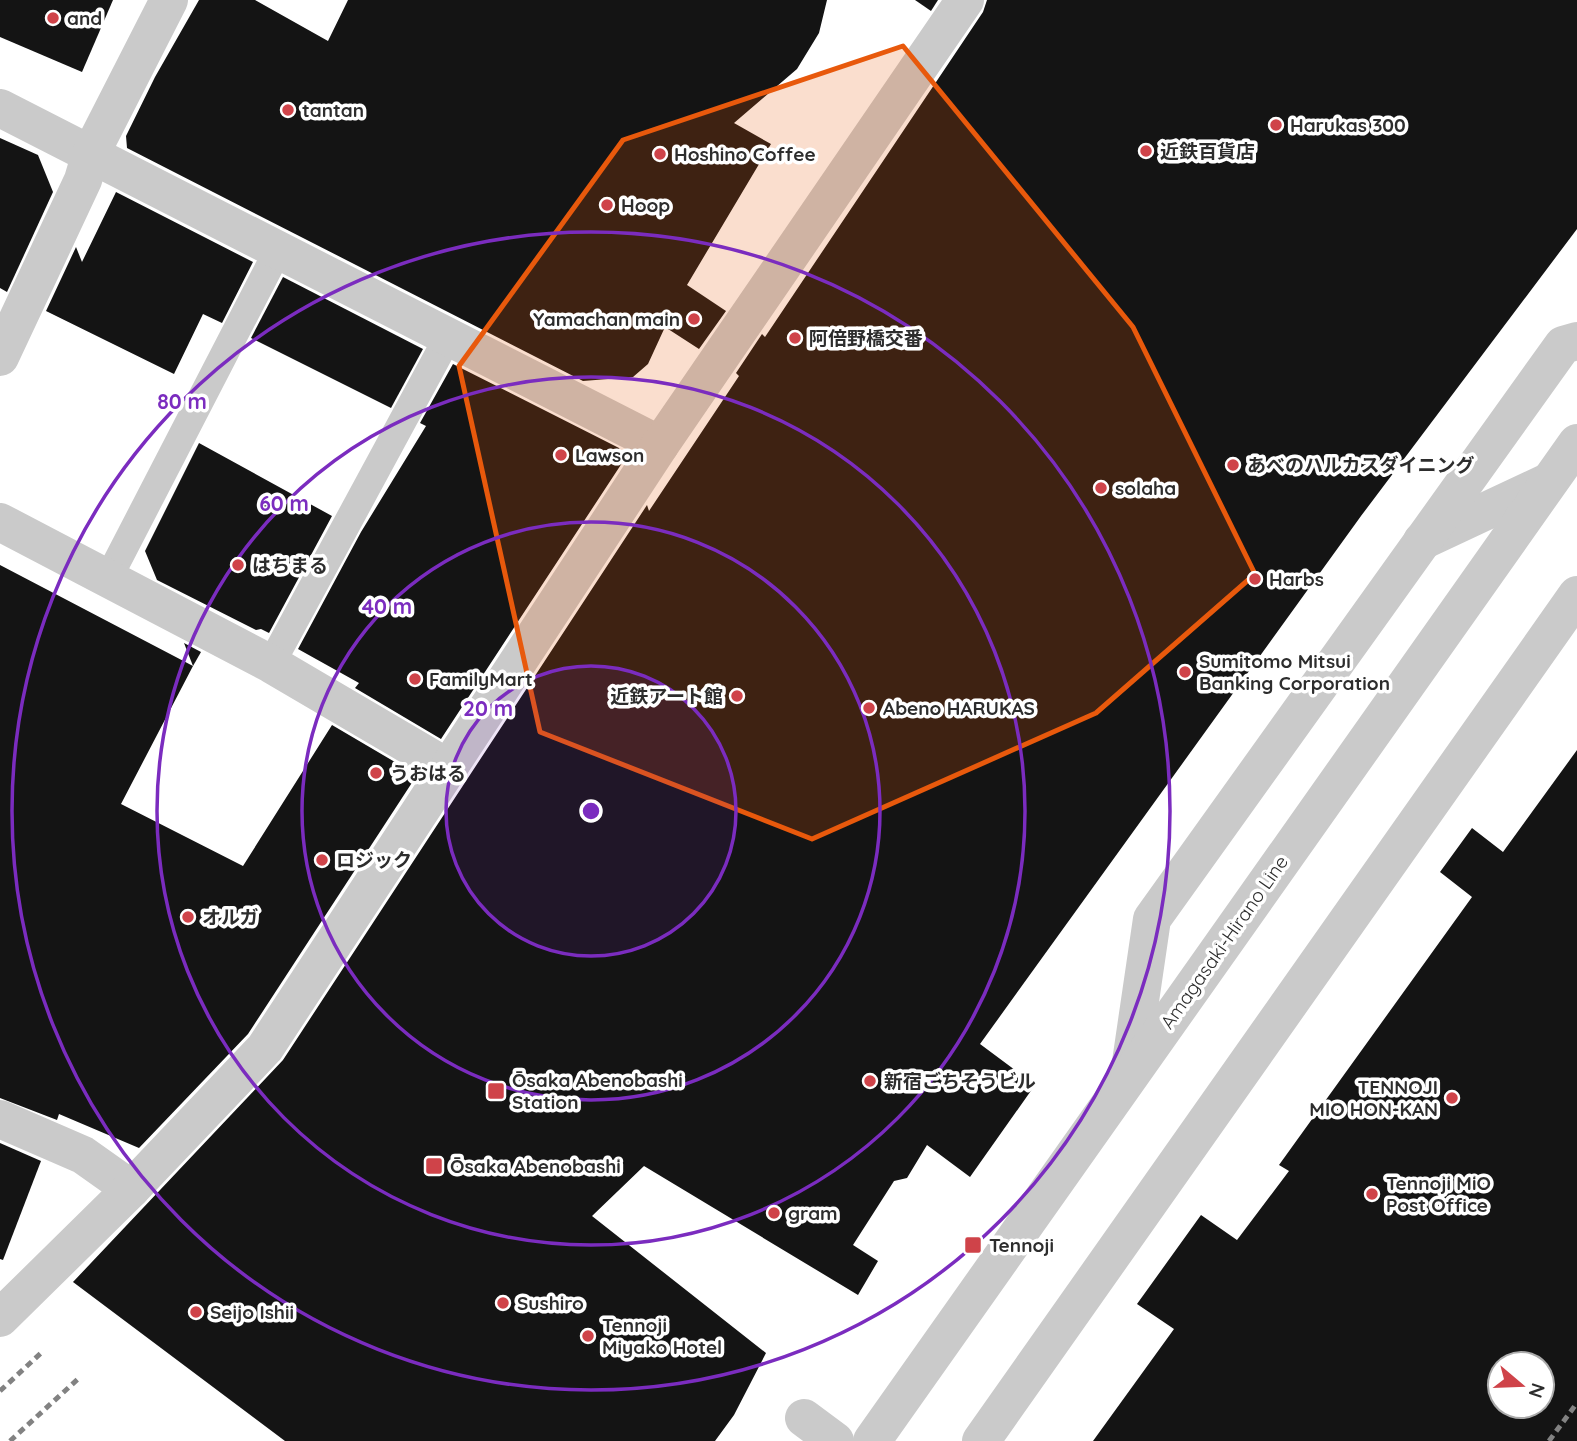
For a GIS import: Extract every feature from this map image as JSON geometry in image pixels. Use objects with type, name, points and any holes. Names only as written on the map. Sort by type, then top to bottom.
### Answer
[{"type":"street","points":[[0,357],[83,180],[91,153],[169,0]]},
{"type":"street","points":[[0,1318],[131,1189],[265,1048],[660,445],[965,0]]},
{"type":"street","points":[[0,108],[91,153],[276,252],[660,445]]},
{"type":"street","points":[[1128,1078],[1152,919],[1420,541],[1563,345],[1577,341]]},
{"type":"street","name":"Amagasaki-Hirano Line","points":[[872,1441],[1577,443]]},
{"type":"street","points":[[1420,541],[1550,482]]},
{"type":"street","points":[[0,522],[271,664],[448,768]]},
{"type":"street","points":[[981,1441],[1577,595]]},
{"type":"street","points":[[0,1119],[83,1155],[131,1189]]},
{"type":"street","points":[[804,1418],[835,1441]]},
{"type":"lane","points":[[109,577],[276,252]]},
{"type":"lane","points":[[271,664],[447,339]]},
{"type":"highlighted area","points":[[903,46],[1133,327],[1255,574],[1096,713],[812,839],[540,732],[459,366],[623,140]]},
{"type":"building","name":"and","points":[[0,0],[113,0],[82,72],[0,37]]},
{"type":"building","points":[[199,0],[255,0],[328,41],[348,0],[827,0],[819,33],[797,69],[734,123],[771,144],[687,285],[726,311],[699,349],[665,327],[648,364],[633,377],[583,381],[127,148],[126,136],[155,77]]},
{"type":"building","points":[[915,0],[938,0],[931,11]]},
{"type":"building","name":"Abeno HARUKAS","points":[[987,0],[1577,0],[1577,229],[1361,516],[980,1044],[1035,1085],[970,1177],[927,1145],[907,1178],[894,1181],[853,1245],[878,1261],[858,1295],[644,1166],[592,1216],[766,1353],[734,1415],[715,1441],[285,1441],[73,1282],[283,1060],[647,505],[649,511],[739,376],[736,373],[762,334],[765,337],[983,12]]},
{"type":"building","points":[[0,138],[38,155],[53,192],[7,292],[0,288]]},
{"type":"building","points":[[116,192],[253,262],[222,323],[203,314],[174,374],[46,311],[76,247],[82,262]]},
{"type":"building","points":[[283,277],[423,349],[391,408],[251,338]]},
{"type":"building","points":[[453,364],[619,448],[624,460],[441,739],[355,688],[359,683],[298,649],[361,532],[426,426],[420,423]]},
{"type":"building","points":[[199,443],[332,516],[269,633],[256,630],[157,580],[145,551]]},
{"type":"building","points":[[0,565],[193,666],[121,804],[243,866],[332,725],[417,775],[248,1034],[139,1148],[59,1114],[57,1120],[0,1098]]},
{"type":"building","points":[[184,643],[201,652],[193,666]]},
{"type":"building","points":[[1577,750],[1577,1441],[1093,1441],[1174,1329],[1137,1304],[1201,1215],[1237,1240],[1289,1171],[1279,1165],[1472,897],[1440,872],[1472,828],[1503,852]]},
{"type":"building","points":[[0,1143],[41,1161],[3,1260],[0,1259]]},
{"type":"railway","points":[[0,1391],[41,1353]]},
{"type":"railway","points":[[10,1441],[78,1379]]},
{"type":"railway","points":[[1549,1441],[1577,1403]]},
{"type":"place","name":"and","points":[[53,18]]},
{"type":"place","name":"tantan","points":[[288,110]]},
{"type":"place","name":"Harukas 300","points":[[1276,125]]},
{"type":"place","name":"近鉄百貨店","points":[[1146,151]]},
{"type":"place","name":"Hoshino Coffee","points":[[660,154]]},
{"type":"place","name":"Hoop","points":[[607,205]]},
{"type":"place","name":"Yamachan main","points":[[694,319]]},
{"type":"place","name":"阿倍野橋交番","points":[[795,338]]},
{"type":"place","name":"Lawson","points":[[561,455]]},
{"type":"place","name":"あべのハルカスダイニング","points":[[1233,465]]},
{"type":"place","name":"solaha","points":[[1101,488]]},
{"type":"place","name":"はちまる","points":[[238,565]]},
{"type":"place","name":"Harbs","points":[[1255,579]]},
{"type":"place","name":"Sumitomo Mitsui Banking Corporation","points":[[1185,672]]},
{"type":"place","name":"FamilyMart","points":[[415,679]]},
{"type":"place","name":"近鉄アート館","points":[[737,696]]},
{"type":"place","name":"Abeno HARUKAS","points":[[869,708]]},
{"type":"place","name":"うおはる","points":[[376,773]]},
{"type":"place","name":"ロジック","points":[[322,860]]},
{"type":"place","name":"オルガ","points":[[188,917]]},
{"type":"place","name":"新宿ごちそうビル","points":[[870,1081]]},
{"type":"place","name":"Ōsaka Abenobashi Station","points":[[496,1091]]},
{"type":"place","name":"TENNOJI MIO HON-KAN","points":[[1452,1098]]},
{"type":"place","name":"Ōsaka Abenobashi","points":[[434,1166]]},
{"type":"place","name":"Tennoji MiO Post Office","points":[[1372,1194]]},
{"type":"place","name":"gram","points":[[774,1213]]},
{"type":"place","name":"Tennoji","points":[[973,1245]]},
{"type":"place","name":"Sushiro","points":[[503,1303]]},
{"type":"place","name":"Seijo Ishii","points":[[196,1312]]},
{"type":"place","name":"Tennoji Miyako Hotel","points":[[588,1336]]}]
